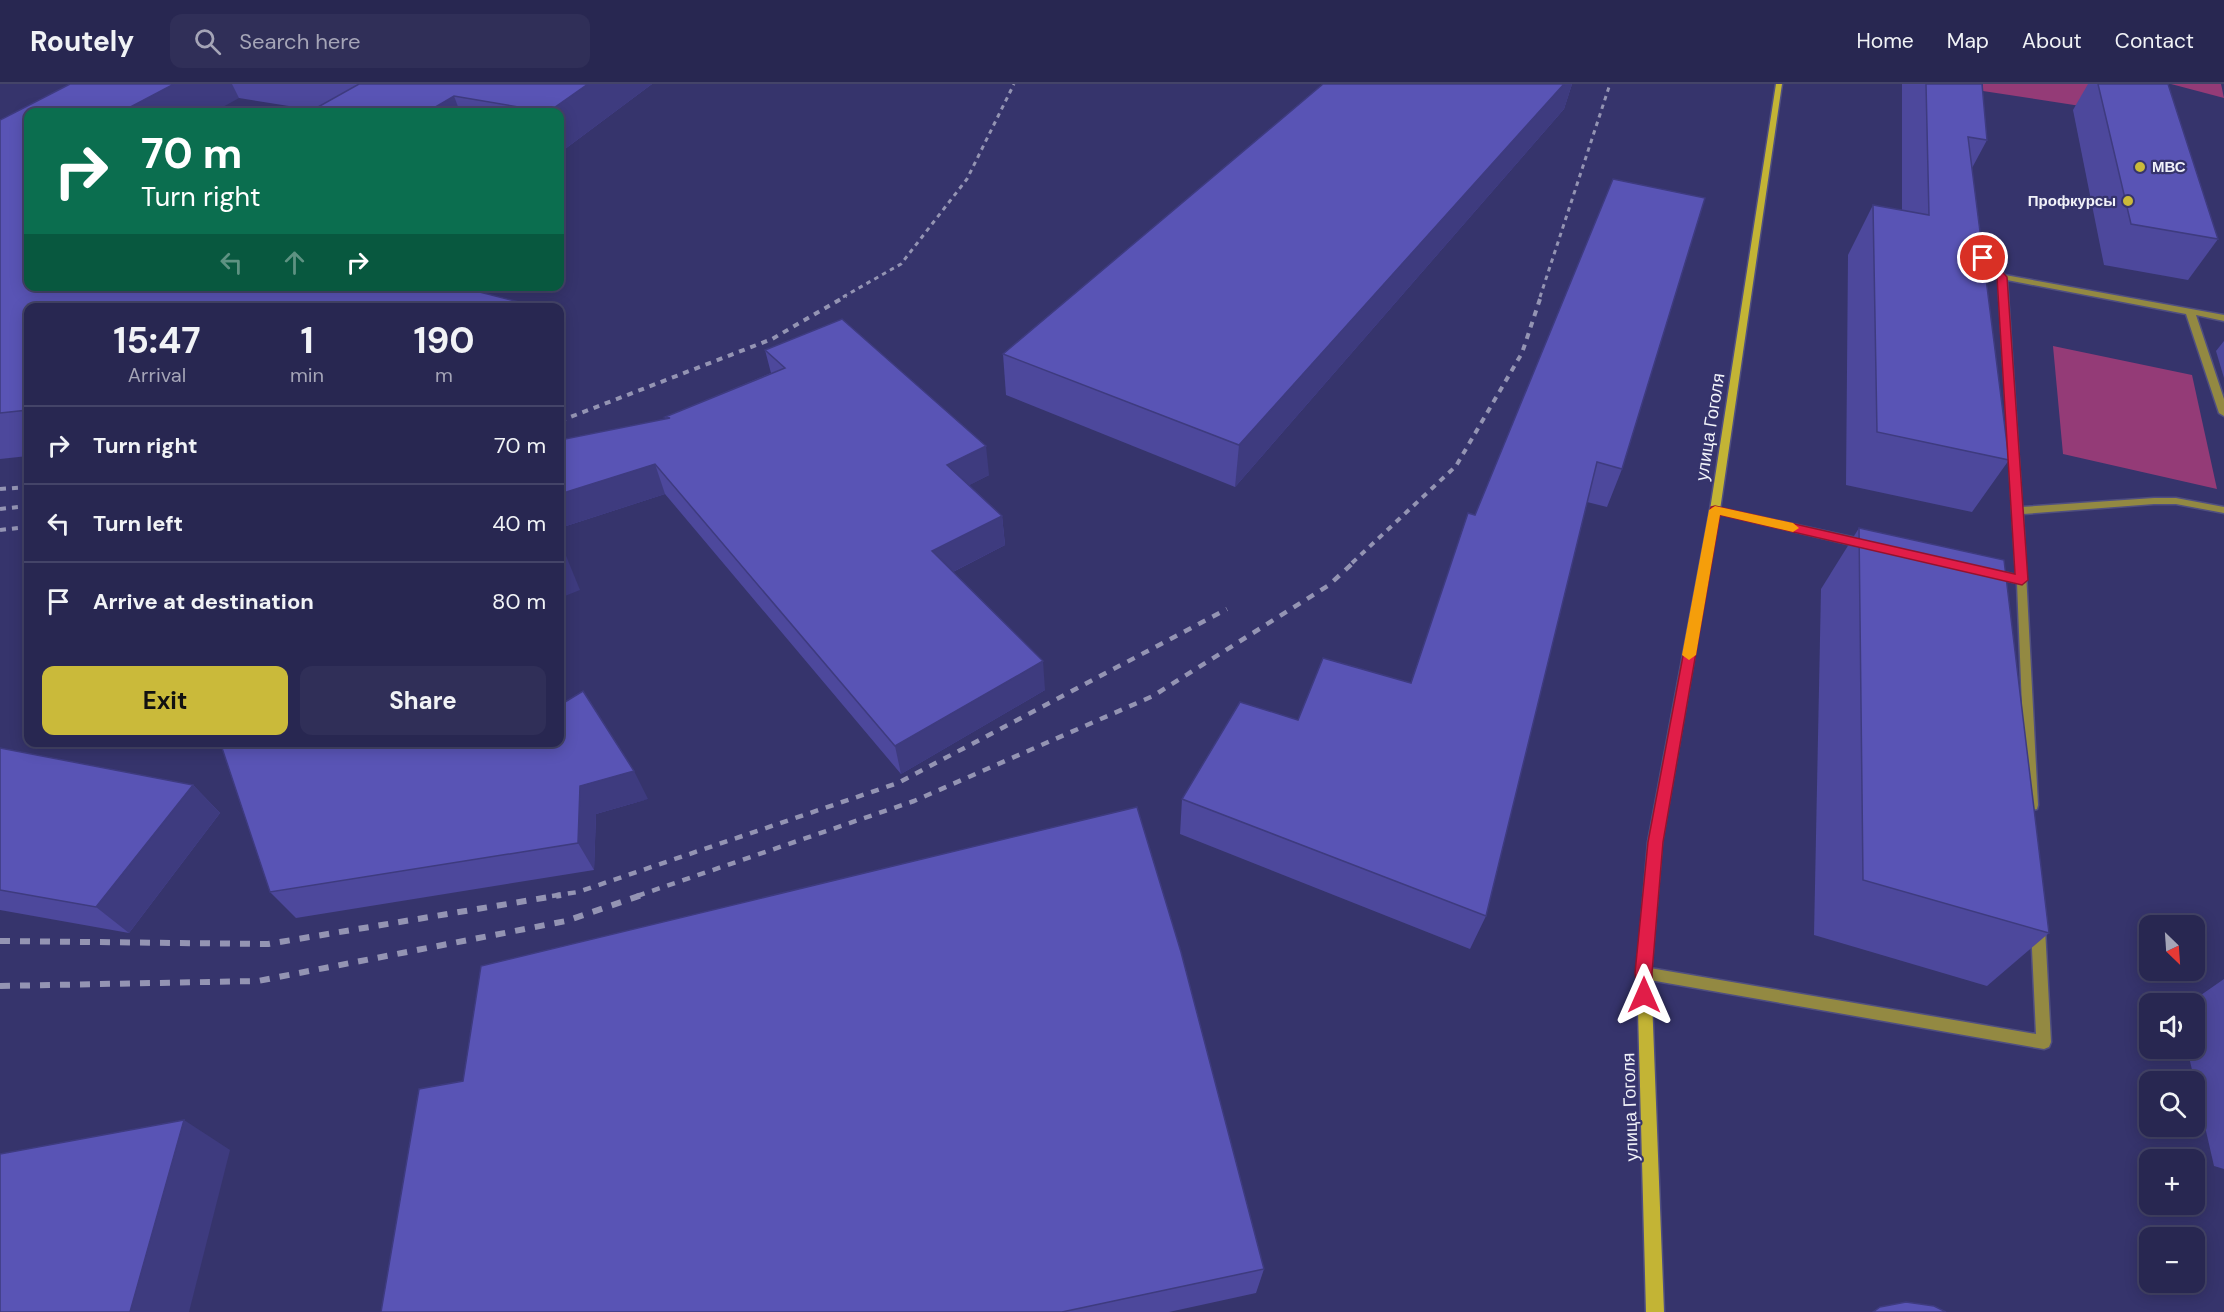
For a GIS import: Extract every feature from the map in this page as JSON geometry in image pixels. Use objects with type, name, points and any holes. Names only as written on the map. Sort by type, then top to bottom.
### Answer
[{"type":"main road","name":"улица Гоголя","points":[[1655,1312],[1644,973],[1655,842],[1715,510],[1779,84]]},
{"type":"lane","points":[[1964,240],[2002,277],[2224,318]]},
{"type":"lane","points":[[2002,277],[2022,580],[2033,817]]},
{"type":"lane","points":[[2190,310],[2224,412]]},
{"type":"lane","points":[[2017,511],[2154,501],[2176,501],[2224,510]]},
{"type":"lane","points":[[1715,510],[1874,546]]},
{"type":"lane","points":[[1976,570],[2022,580]]},
{"type":"lane","points":[[1644,973],[2044,1042],[2038,912]]},
{"type":"shaded area","points":[[1983,84],[2165,84],[2171,120],[1983,91]]},
{"type":"shaded area","points":[[2171,84],[2221,84],[2224,98]]},
{"type":"shaded area","points":[[2053,346],[2192,375],[2217,489],[2063,454]]},
{"type":"building","points":[[70,84],[174,84],[129,108],[24,108],[24,291],[476,291],[523,303],[24,303],[24,410],[0,413],[0,120]]},
{"type":"building","points":[[359,84],[588,84],[554,108],[524,108],[454,96],[434,108],[316,108]]},
{"type":"building","points":[[1323,84],[1564,84],[1239,445],[1003,354]]},
{"type":"building","points":[[1926,84],[1982,84],[1987,140],[1968,137],[2009,460],[1877,432],[1873,205],[1929,215]]},
{"type":"building","points":[[2098,84],[2168,84],[2218,239],[2131,224]]},
{"type":"building","points":[[1613,179],[1705,198],[1622,469],[1597,462],[1486,916],[1182,799],[1240,702],[1298,720],[1323,658],[1411,683],[1468,513],[1475,515]]},
{"type":"building","points":[[842,319],[986,446],[947,465],[1002,516],[932,551],[1043,661],[895,746],[655,464],[564,493],[564,439],[670,418],[665,417],[785,368],[765,350]]},
{"type":"building","points":[[1859,528],[2004,560],[2049,933],[1863,880]]},
{"type":"building","points":[[583,691],[634,771],[580,786],[578,843],[270,892],[222,747],[564,747],[564,703]]},
{"type":"building","points":[[0,748],[193,785],[96,907],[0,890]]},
{"type":"building","points":[[1137,807],[1181,952],[1264,1269],[1062,1312],[381,1312],[419,1089],[463,1081],[481,966]]},
{"type":"building","points":[[184,1120],[130,1312],[0,1312],[0,1154]]},
{"type":"building","points":[[1906,1302],[1934,1306],[1946,1312],[1873,1312],[1880,1307]]},
{"type":"railway","points":[[843,297],[901,264],[967,179],[1014,84]]},
{"type":"railway","points":[[1540,297],[1610,84]]},
{"type":"railway","points":[[564,419],[772,339],[846,296]]},
{"type":"railway","points":[[1352,563],[1456,466],[1522,353],[1541,296]]},
{"type":"railway","points":[[0,489],[24,487]]},
{"type":"railway","points":[[0,509],[24,506]]},
{"type":"railway","points":[[0,530],[24,527]]},
{"type":"railway","points":[[637,896],[914,801],[1153,696],[1329,585],[1354,562]]},
{"type":"railway","points":[[552,896],[578,892],[898,783],[1227,609]]},
{"type":"railway","points":[[0,941],[268,944],[561,895]]},
{"type":"railway","points":[[0,986],[258,981],[566,921],[642,895]]},
{"type":"slow traffic","points":[[1689,655],[1715,510],[1793,528]]},
{"type":"place","name":"МВС","points":[[2140,167]]},
{"type":"place","name":"Профкурсы","points":[[2128,201]]},
{"type":"route","points":[[1644,995],[1655,842],[1715,510],[2022,580],[2002,277],[1983,258]]}]
